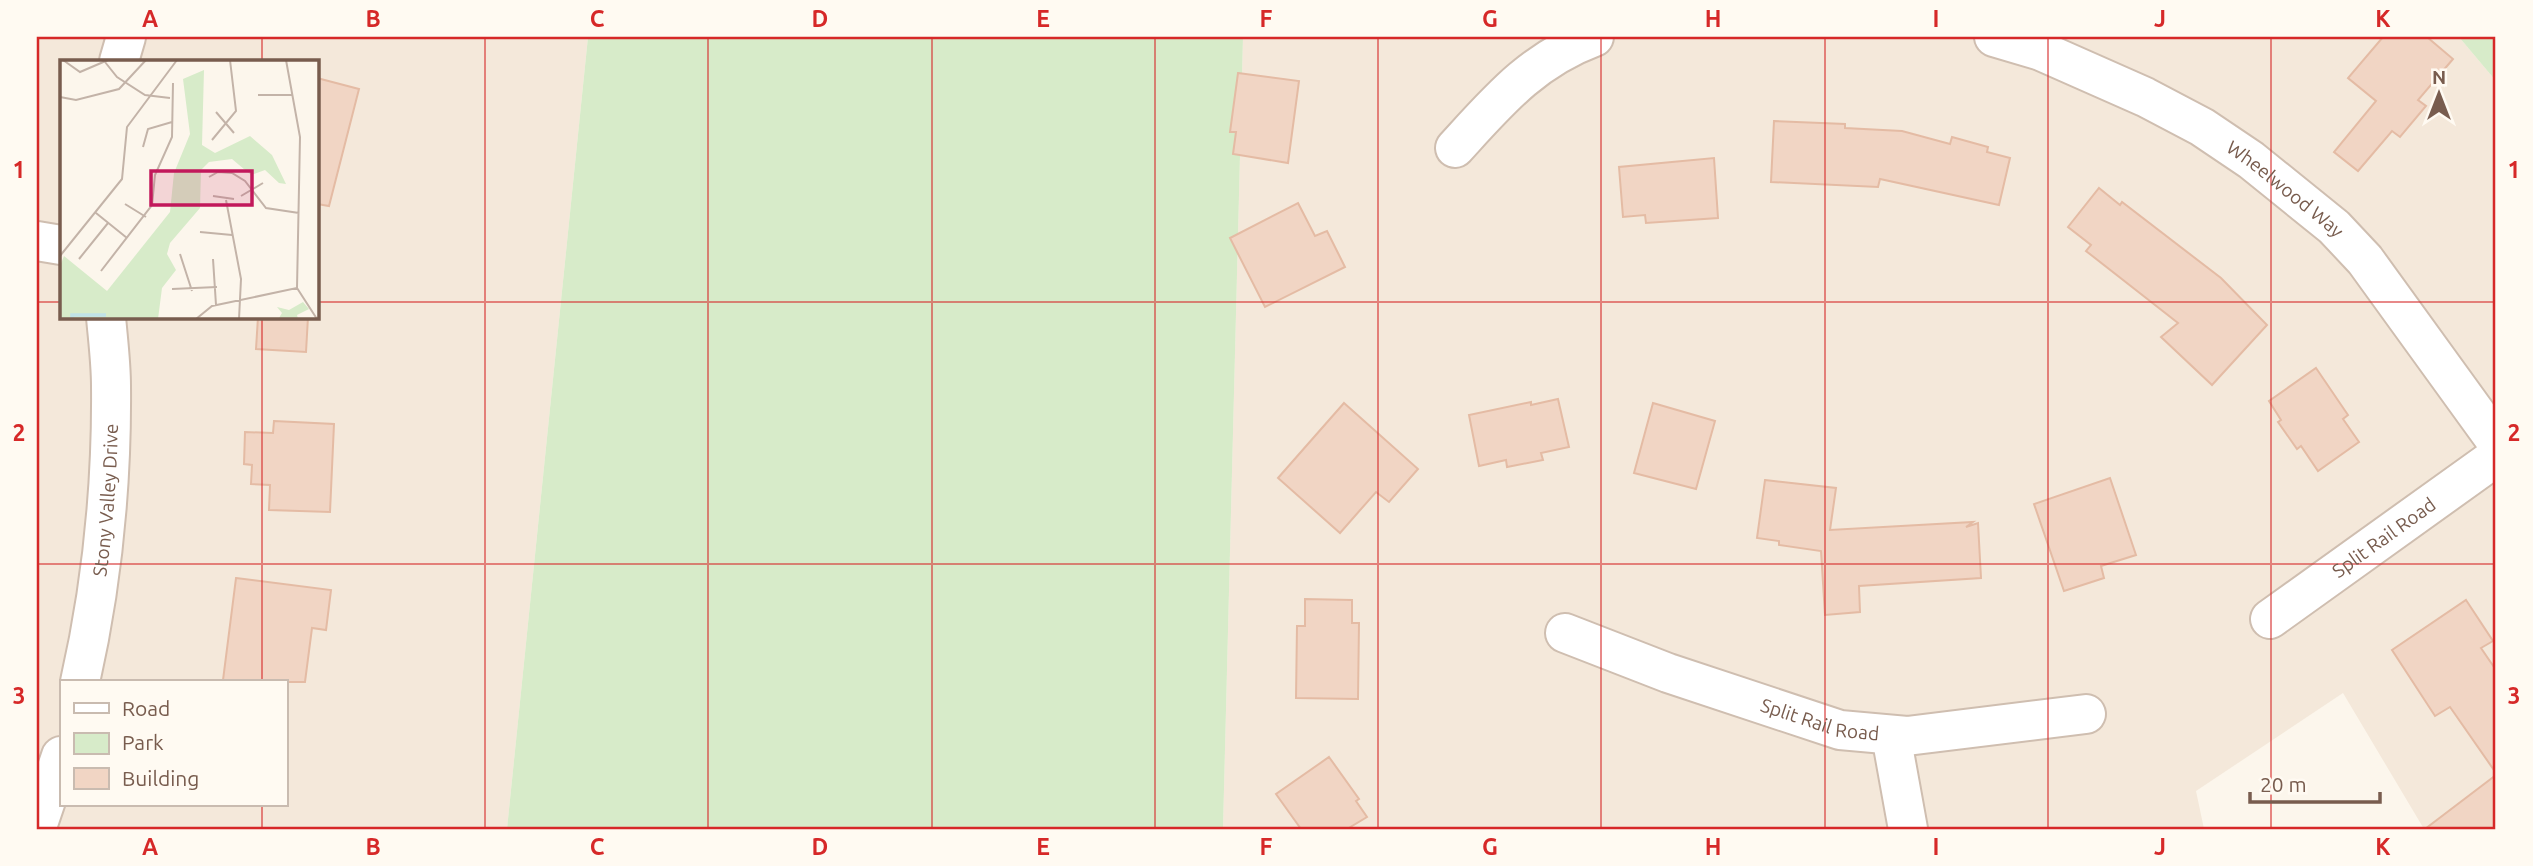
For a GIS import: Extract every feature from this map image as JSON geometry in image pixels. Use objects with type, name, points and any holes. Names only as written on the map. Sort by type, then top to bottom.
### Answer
[{"type":"street","points":[[119,60],[126,37]]},
{"type":"street","points":[[1455,148],[1508,90],[1542,63],[1594,37]]},
{"type":"street","name":"Wheelwood Way","points":[[1994,37],[2041,51],[2145,97],[2202,127],[2251,160],[2334,227],[2365,260],[2496,441]]},
{"type":"street","points":[[37,241],[60,245]]},
{"type":"street","name":"Stony Valley Drive","points":[[79,680],[93,624],[109,505],[111,384],[106,318]]},
{"type":"street","name":"Split Rail Road","points":[[2270,619],[2496,457]]},
{"type":"street","name":"Split Rail Road","points":[[1565,633],[1668,673],[1840,730],[1907,736],[2086,714]]},
{"type":"street","points":[[1891,735],[1908,829]]},
{"type":"street","points":[[37,827],[60,759]]},
{"type":"shaded area","points":[[37,37],[588,37],[507,829],[37,829]]},
{"type":"shaded area","points":[[1243,37],[2459,37],[2496,81],[2496,829],[2424,829],[2343,693],[2196,791],[2204,829],[1223,829]]},
{"type":"green space","points":[[588,37],[1243,37],[1223,829],[507,829]]},
{"type":"green space","points":[[2459,37],[2496,37],[2496,81]]},
{"type":"building","points":[[2383,37],[2427,37],[2453,59],[2418,100],[2426,106],[2400,137],[2392,131],[2358,171],[2334,152],[2376,101],[2348,78]]},
{"type":"building","points":[[1238,73],[1299,81],[1288,163],[1233,154],[1236,132],[1230,132]]},
{"type":"building","points":[[318,78],[359,89],[329,206],[318,204]]},
{"type":"building","points":[[1774,121],[1845,124],[1845,128],[1902,131],[1950,144],[1952,137],[1988,147],[1987,152],[2010,158],[1999,205],[1880,179],[1878,187],[1771,182]]},
{"type":"building","points":[[1714,158],[1718,218],[1646,223],[1645,215],[1623,217],[1619,167]]},
{"type":"building","points":[[2099,188],[2120,205],[2122,202],[2221,278],[2267,325],[2212,385],[2161,337],[2178,323],[2086,251],[2091,245],[2068,227]]},
{"type":"building","points":[[1298,203],[1315,236],[1327,231],[1345,267],[1265,307],[1230,238]]},
{"type":"building","points":[[258,318],[308,318],[306,352],[256,349]]},
{"type":"building","points":[[2316,368],[2348,415],[2343,419],[2359,442],[2318,471],[2301,446],[2297,449],[2278,422],[2281,420],[2269,401]]},
{"type":"building","points":[[1558,399],[1569,447],[1541,453],[1543,460],[1507,467],[1506,460],[1479,466],[1469,415]]},
{"type":"building","points":[[1344,403],[1418,469],[1389,502],[1376,492],[1340,533],[1278,478]]},
{"type":"building","points":[[1653,403],[1715,421],[1696,489],[1634,473]]},
{"type":"building","points":[[274,421],[334,424],[330,512],[269,510],[270,485],[251,484],[252,465],[244,464],[245,432],[273,433]]},
{"type":"building","points":[[2110,478],[2136,555],[2101,566],[2104,578],[2064,591],[2034,504]]},
{"type":"building","points":[[1765,480],[1836,488],[1830,530],[1973,522],[1966,527],[1978,523],[1981,578],[1859,586],[1860,612],[1825,615],[1821,551],[1779,545],[1779,541],[1757,538]]},
{"type":"building","points":[[236,578],[331,590],[326,630],[312,628],[305,682],[223,680]]},
{"type":"building","points":[[1305,599],[1352,600],[1352,623],[1359,623],[1358,699],[1296,698],[1297,626],[1305,626]]},
{"type":"building","points":[[2466,600],[2493,641],[2481,648],[2496,670],[2496,773],[2450,707],[2435,716],[2392,650]]},
{"type":"building","points":[[1329,757],[1359,799],[1356,801],[1367,817],[1347,829],[1301,829],[1276,794]]},
{"type":"building","points":[[2496,775],[2496,829],[2425,829]]}]
